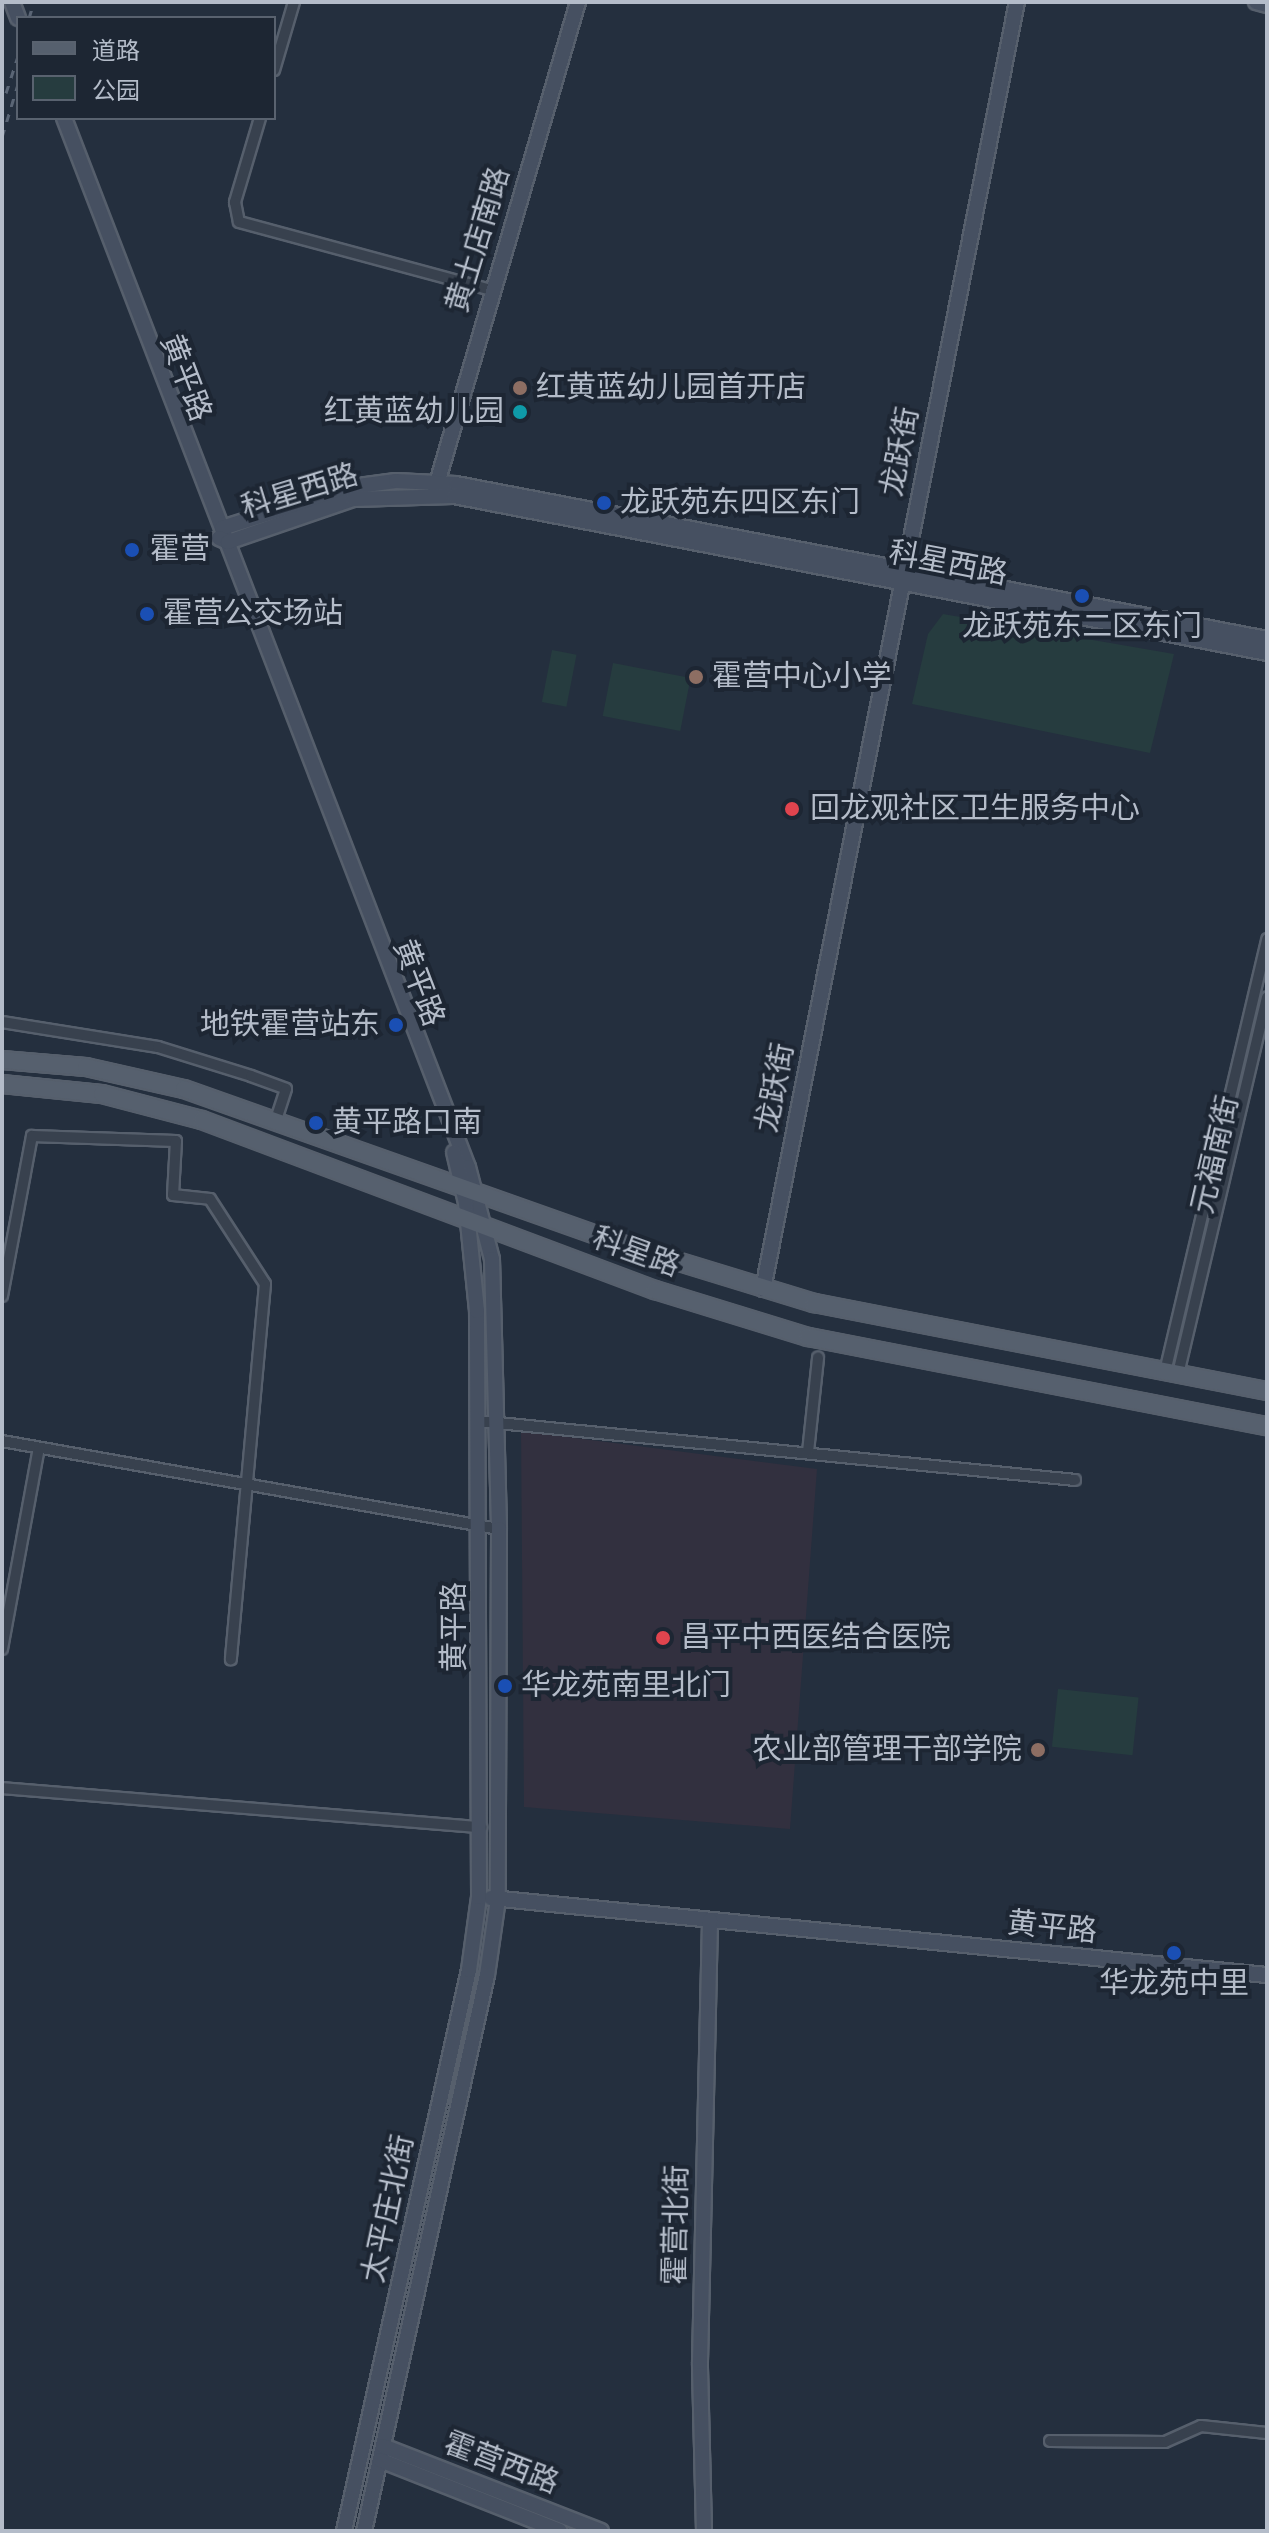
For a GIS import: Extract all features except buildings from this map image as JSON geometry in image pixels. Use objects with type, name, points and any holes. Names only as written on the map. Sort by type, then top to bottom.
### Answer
[{"type":"main road","name":"黄土店南路","points":[[435,488],[578,2]]},
{"type":"main road","name":"龙跃街","points":[[763,1289],[1017,2]]},
{"type":"main road","points":[[1256,2],[1267,5]]},
{"type":"main road","name":"黄平路","points":[[57,120],[223,536]]},
{"type":"main road","name":"黄平路","points":[[65,120],[487,1228],[495,1300],[498,1423],[498,1899]]},
{"type":"main road","name":"科星西路","points":[[223,536],[339,490],[435,488],[904,576],[1267,639]]},
{"type":"main road","name":"科星西路","points":[[904,576],[1267,653]]},
{"type":"main road","name":"科星路","points":[[2,1060],[127,1074],[276,1120],[470,1190],[763,1289],[871,1316],[1267,1391]]},
{"type":"main road","name":"科星路","points":[[2,1084],[82,1090],[179,1112],[655,1290],[808,1337],[1267,1426]]},
{"type":"main road","name":"黄平路","points":[[470,1190],[468,1221],[477,1298],[481,1527],[479,1897],[1267,1975]]},
{"type":"main road","name":"太平庄北街","points":[[344,2531],[469,1970],[479,1897]]},
{"type":"main road","name":"太平庄北街","points":[[364,2531],[487,1975],[498,1899]]},
{"type":"main road","name":"霍营北街","points":[[704,2531],[700,2362],[710,1920]]},
{"type":"main road","name":"霍营西路","points":[[381,2453],[560,2531]]},
{"type":"main road","name":"霍营西路","points":[[381,2453],[601,2531]]},
{"type":"street","points":[[276,63],[294,2]]},
{"type":"street","points":[[259,120],[235,202],[239,222],[491,290]]},
{"type":"street","name":"元福南街","points":[[1171,1373],[1267,939]]},
{"type":"street","name":"元福南街","points":[[1171,1373],[1267,997]]},
{"type":"street","points":[[2,1022],[158,1047],[251,1076],[286,1089],[276,1120]]},
{"type":"street","points":[[2,1296],[32,1136],[176,1141],[173,1195],[210,1199],[265,1284],[250,1486],[231,1659]]},
{"type":"street","points":[[808,1452],[818,1358]]},
{"type":"street","points":[[478,1421],[1075,1480]]},
{"type":"street","points":[[2,1441],[499,1529]]},
{"type":"street","points":[[2,1649],[39,1448]]},
{"type":"street","points":[[2,1788],[481,1827]]},
{"type":"street","points":[[1050,2441],[1165,2442],[1201,2426],[1267,2433]]},
{"type":"shaded area","name":"昌平中西医结合医院","points":[[521,1431],[817,1469],[790,1829],[524,1807]]},
{"type":"green space","points":[[943,614],[1174,654],[1150,753],[912,704],[928,634]]},
{"type":"green space","points":[[552,650],[577,655],[566,707],[542,702]]},
{"type":"green space","points":[[613,663],[691,678],[680,731],[603,716]]},
{"type":"green space","points":[[1058,1689],[1139,1697],[1132,1755],[1052,1747]]},
{"type":"railway","points":[[30,16],[34,2]]},
{"type":"railway","points":[[6,93],[16,61]]},
{"type":"railway","points":[[2,137],[16,91]]},
{"type":"place","name":"红黄蓝幼儿园首开店","points":[[520,388]]},
{"type":"place","name":"红黄蓝幼儿园","points":[[520,412]]},
{"type":"place","name":"龙跃苑东四区东门","points":[[604,503]]},
{"type":"place","name":"霍营","points":[[132,550]]},
{"type":"place","name":"龙跃苑东二区东门","points":[[1082,596]]},
{"type":"place","name":"霍营公交场站","points":[[147,614]]},
{"type":"place","name":"霍营中心小学","points":[[696,677]]},
{"type":"place","name":"回龙观社区卫生服务中心","points":[[792,809]]},
{"type":"place","name":"地铁霍营站东","points":[[396,1025]]},
{"type":"place","name":"黄平路口南","points":[[316,1123]]},
{"type":"place","name":"昌平中西医结合医院","points":[[663,1638]]},
{"type":"place","name":"华龙苑南里北门","points":[[505,1686]]},
{"type":"place","name":"农业部管理干部学院","points":[[1038,1750]]},
{"type":"place","name":"华龙苑中里","points":[[1174,1953]]}]
